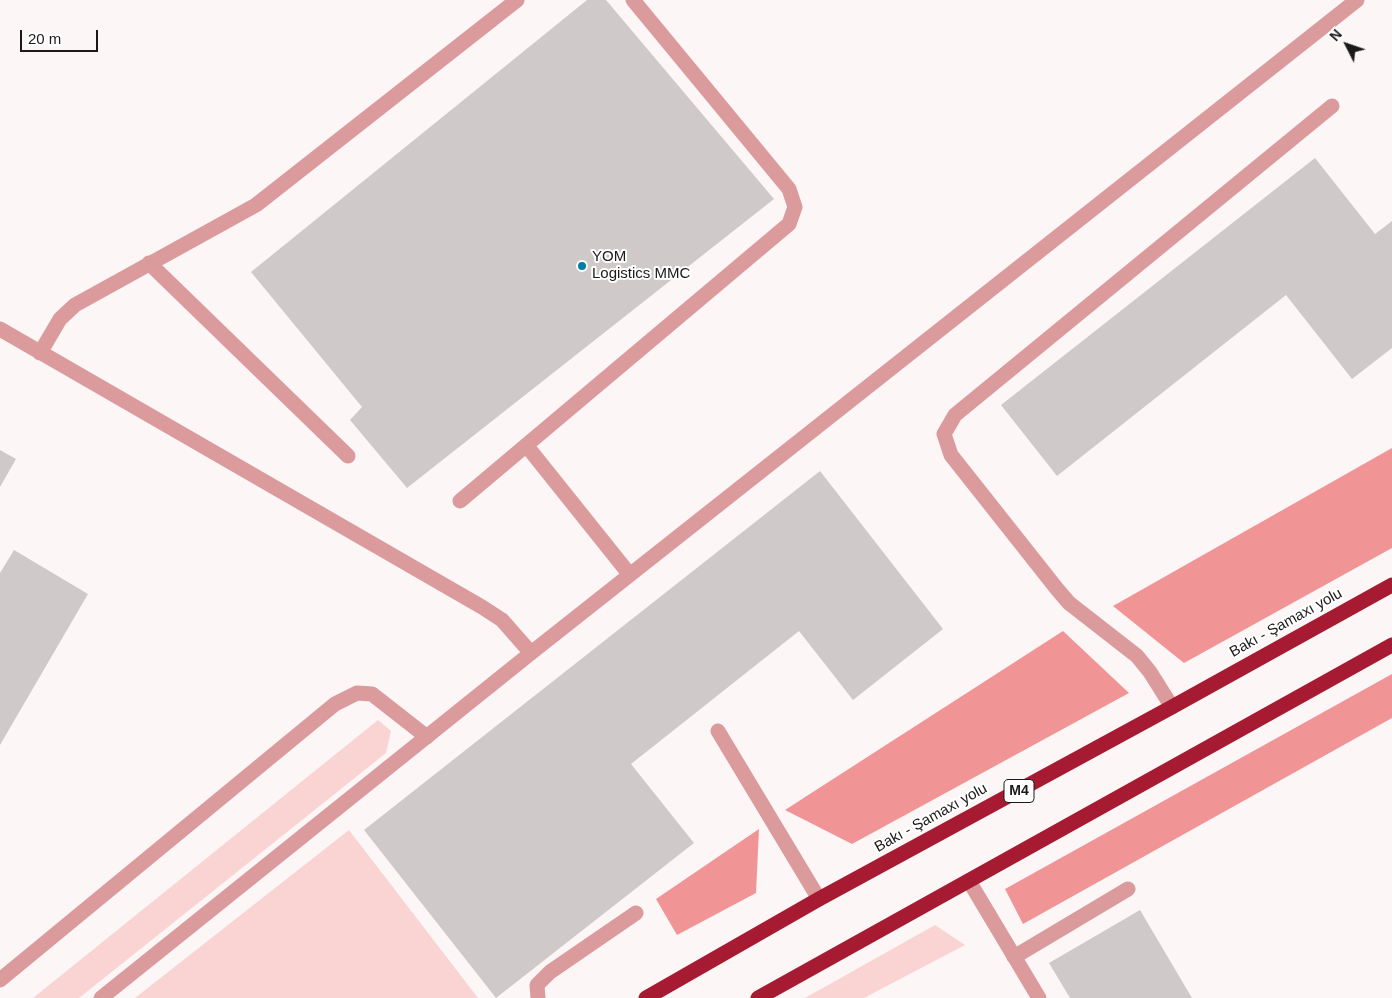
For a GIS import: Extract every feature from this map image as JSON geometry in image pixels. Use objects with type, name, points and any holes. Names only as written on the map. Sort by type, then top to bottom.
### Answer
[{"type":"highway","name":"Bakı - Şamaxı yolu","points":[[646,998],[819,900],[1392,584]]},
{"type":"highway","points":[[758,998],[1392,644]]},
{"type":"lane","points":[[40,353],[60,319],[75,305],[256,205],[517,0]]},
{"type":"lane","points":[[460,501],[789,224],[795,207],[789,189],[633,0]]},
{"type":"lane","points":[[101,998],[530,653],[1357,0]]},
{"type":"lane","points":[[1172,707],[1150,672],[1137,656],[1069,603],[1057,589],[951,455],[944,434],[955,415],[1332,106]]},
{"type":"lane","points":[[149,263],[348,456]]},
{"type":"lane","points":[[0,329],[482,607],[502,620],[530,653]]},
{"type":"lane","points":[[526,445],[630,575]]},
{"type":"lane","points":[[0,980],[335,704],[357,693],[372,694],[427,737]]},
{"type":"lane","points":[[718,731],[819,900]]},
{"type":"lane","points":[[969,881],[1039,998]]},
{"type":"lane","points":[[1014,957],[1128,889]]},
{"type":"lane","points":[[538,998],[537,984],[550,972],[636,912]]},
{"type":"shaded area","points":[[1392,448],[1392,548],[1184,663],[1113,606]]},
{"type":"shaded area","points":[[1063,631],[1129,693],[852,844],[785,810]]},
{"type":"shaded area","points":[[1392,674],[1392,718],[1023,924],[1005,889]]},
{"type":"shaded area","points":[[378,720],[391,731],[386,753],[79,998],[33,998]]},
{"type":"shaded area","points":[[759,829],[756,893],[677,935],[656,899]]},
{"type":"shaded area","points":[[349,830],[478,998],[135,998]]},
{"type":"shaded area","points":[[935,925],[965,945],[864,998],[805,998]]},
{"type":"building","points":[[587,0],[606,0],[774,199],[407,488],[350,420],[362,407],[251,272]]},
{"type":"building","points":[[1315,158],[1375,234],[1392,221],[1392,348],[1352,379],[1286,295],[1057,476],[1001,405]]},
{"type":"building","points":[[0,450],[16,459],[0,487]]},
{"type":"building","points":[[820,471],[943,629],[853,700],[799,631],[631,764],[694,843],[496,998],[364,830]]},
{"type":"building","points":[[14,550],[88,594],[0,745],[0,573]]},
{"type":"building","points":[[1140,910],[1192,998],[1070,998],[1049,963]]},
{"type":"place","name":"YOM Logistics MMC","points":[[582,266]]}]
